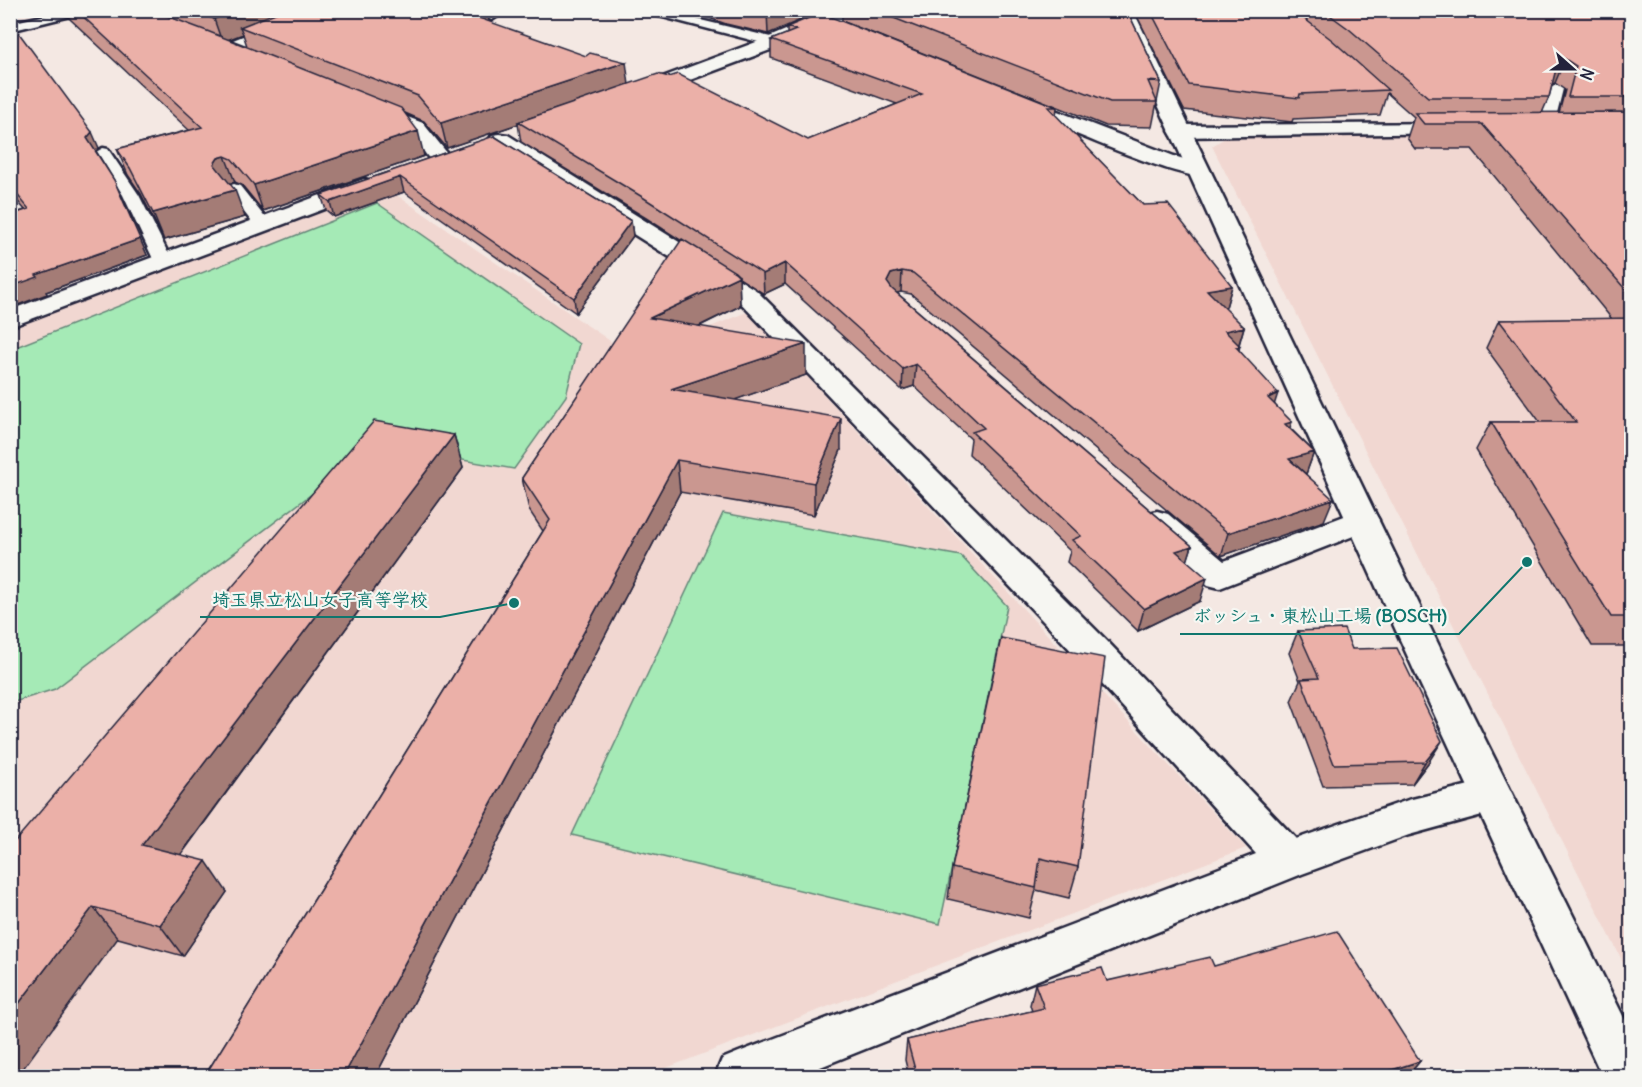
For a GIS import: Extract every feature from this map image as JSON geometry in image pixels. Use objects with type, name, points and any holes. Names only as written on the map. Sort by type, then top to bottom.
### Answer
[{"type":"street","points":[[246,58],[220,48],[325,10]]},
{"type":"street","points":[[618,100],[774,42],[848,10]]},
{"type":"street","points":[[1124,10],[1490,797],[1626,1077]]},
{"type":"street","points":[[822,22],[843,31]]},
{"type":"street","points":[[1001,95],[1166,161],[1199,171]]},
{"type":"street","points":[[352,101],[416,127],[440,159]]},
{"type":"street","points":[[1387,108],[1410,129]]},
{"type":"street","points":[[1180,130],[1478,129]]},
{"type":"street","points":[[1524,129],[1557,129]]},
{"type":"street","points":[[501,139],[747,295],[1094,651],[1289,860]]},
{"type":"street","points":[[10,319],[261,223],[385,179]]},
{"type":"street","points":[[1138,506],[1220,576],[1363,520]]},
{"type":"street","points":[[739,1077],[1289,860],[1408,818],[1490,797]]},
{"type":"lane","points":[[10,27],[88,10]]},
{"type":"lane","points":[[472,10],[492,16]]},
{"type":"lane","points":[[642,10],[774,42]]},
{"type":"lane","points":[[1557,89],[1557,129]]},
{"type":"lane","points":[[103,152],[131,195],[163,261]]},
{"type":"lane","points":[[234,189],[261,223]]},
{"type":"shaded area","points":[[1371,132],[1631,132],[1631,978],[1212,146],[1225,138],[1328,138]]},
{"type":"shaded area","points":[[382,185],[635,358],[747,312],[1246,848],[645,1076],[11,1076],[11,325]]},
{"type":"green space","points":[[377,203],[579,344],[566,396],[514,469],[388,447],[346,468],[55,689],[11,703],[11,349]]},
{"type":"green space","points":[[723,513],[961,556],[1007,606],[940,924],[572,835]]},
{"type":"building","points":[[76,10],[151,10],[401,108],[418,131],[254,185],[232,159],[225,156],[218,158],[214,164],[235,190],[153,213],[130,168],[117,149],[202,127]]},
{"type":"building","points":[[188,10],[236,10],[214,19]]},
{"type":"building","points":[[283,10],[460,10],[586,56],[590,53],[626,62],[441,123],[418,96],[240,27]]},
{"type":"building","points":[[873,10],[1127,10],[1161,82],[1148,81],[1157,102],[1110,102]]},
{"type":"building","points":[[1150,10],[1293,10],[1332,40],[1388,90],[1300,94],[1299,98],[1189,85]]},
{"type":"building","points":[[1323,10],[1632,10],[1632,97],[1568,97],[1576,66],[1565,59],[1557,65],[1549,97],[1428,97],[1349,29]]},
{"type":"building","points":[[821,13],[1057,107],[1048,107],[1143,205],[1168,204],[1232,286],[1207,290],[1244,327],[1225,331],[1240,346],[1236,347],[1278,393],[1268,398],[1292,422],[1285,424],[1314,452],[1289,459],[1333,499],[1228,533],[913,273],[902,271],[891,274],[887,282],[892,289],[1192,546],[1176,551],[1207,578],[1144,609],[1072,540],[1081,536],[972,432],[984,428],[916,364],[903,369],[785,263],[763,274],[644,198],[518,122],[658,74],[669,77],[678,74],[808,140],[922,94],[771,40],[796,30],[787,27]]},
{"type":"building","points":[[10,21],[92,132],[87,138],[114,180],[140,239],[36,275],[38,277],[10,287],[10,215],[29,209],[10,186]]},
{"type":"building","points":[[1632,112],[1632,297],[1482,124],[1424,124],[1415,113]]},
{"type":"building","points":[[494,136],[631,221],[574,298],[400,177],[330,202],[321,195]]},
{"type":"building","points":[[682,239],[739,276],[650,318],[806,344],[671,389],[841,418],[814,483],[677,460],[343,1077],[204,1077],[550,520],[522,478]]},
{"type":"building","points":[[1632,318],[1632,617],[1611,617],[1491,422],[1576,422],[1499,320]]},
{"type":"building","points":[[374,421],[454,435],[142,845],[206,861],[160,925],[93,907],[10,1015],[10,847]]},
{"type":"building","points":[[1344,629],[1352,649],[1397,648],[1442,741],[1425,762],[1334,764],[1301,679],[1319,678],[1298,631]]},
{"type":"building","points":[[1001,638],[1105,658],[1078,867],[1040,858],[1036,888],[952,868]]},
{"type":"building","points":[[1337,931],[1420,1061],[1370,1077],[917,1077],[907,1040],[1044,1008],[1035,984],[1102,968],[1107,981],[1210,957],[1214,966]]},
{"type":"building","points":[[1532,1074],[1533,1077],[1514,1077]]},
{"type":"place","name":"ボッシュ・東松山工場 (BOSCH)","points":[[1527,562]]},
{"type":"place","name":"埼玉県立松山女子高等学校","points":[[514,603]]}]
